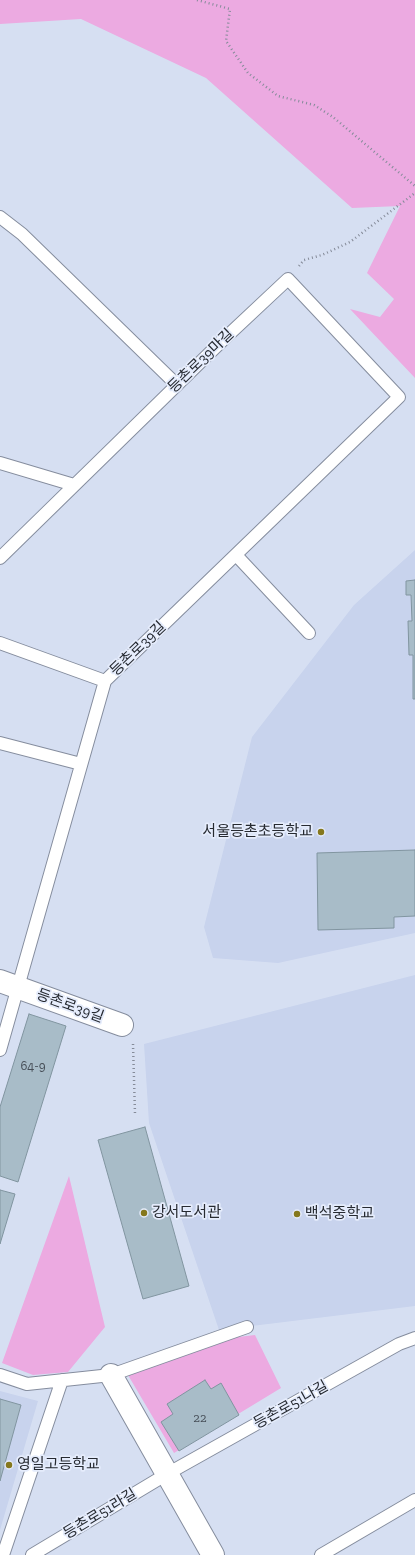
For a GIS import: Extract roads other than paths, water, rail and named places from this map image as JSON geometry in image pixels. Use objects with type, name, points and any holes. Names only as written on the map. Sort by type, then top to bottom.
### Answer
[{"type":"street","name":"등촌로39길","points":[[9,984],[127,1033]]},
{"type":"street","points":[[111,1375],[213,1555]]},
{"type":"lane","points":[[0,217],[22,234],[177,385]]},
{"type":"lane","name":"등촌로39마길","points":[[0,558],[288,279],[399,397]]},
{"type":"lane","name":"등촌로39길","points":[[0,1050],[9,984],[81,764],[106,681],[399,397]]},
{"type":"lane","points":[[0,464],[74,485]]},
{"type":"lane","points":[[236,555],[309,634]]},
{"type":"lane","points":[[0,643],[106,681]]},
{"type":"lane","points":[[0,743],[81,764]]},
{"type":"lane","points":[[0,1376],[27,1384],[111,1375],[247,1327]]},
{"type":"lane","name":"등촌로51나길","points":[[167,1474],[399,1344],[415,1338]]},
{"type":"lane","points":[[3,1555],[62,1380]]},
{"type":"lane","name":"등촌로51라길","points":[[32,1555],[167,1474]]},
{"type":"lane","points":[[321,1555],[415,1500]]},
{"type":"place","name":"서울등촌초등학교","points":[[321,832]]},
{"type":"place","name":"강서도서관","points":[[144,1213]]},
{"type":"place","name":"백석중학교","points":[[297,1214]]},
{"type":"place","name":"영일고등학교","points":[[9,1465]]}]
